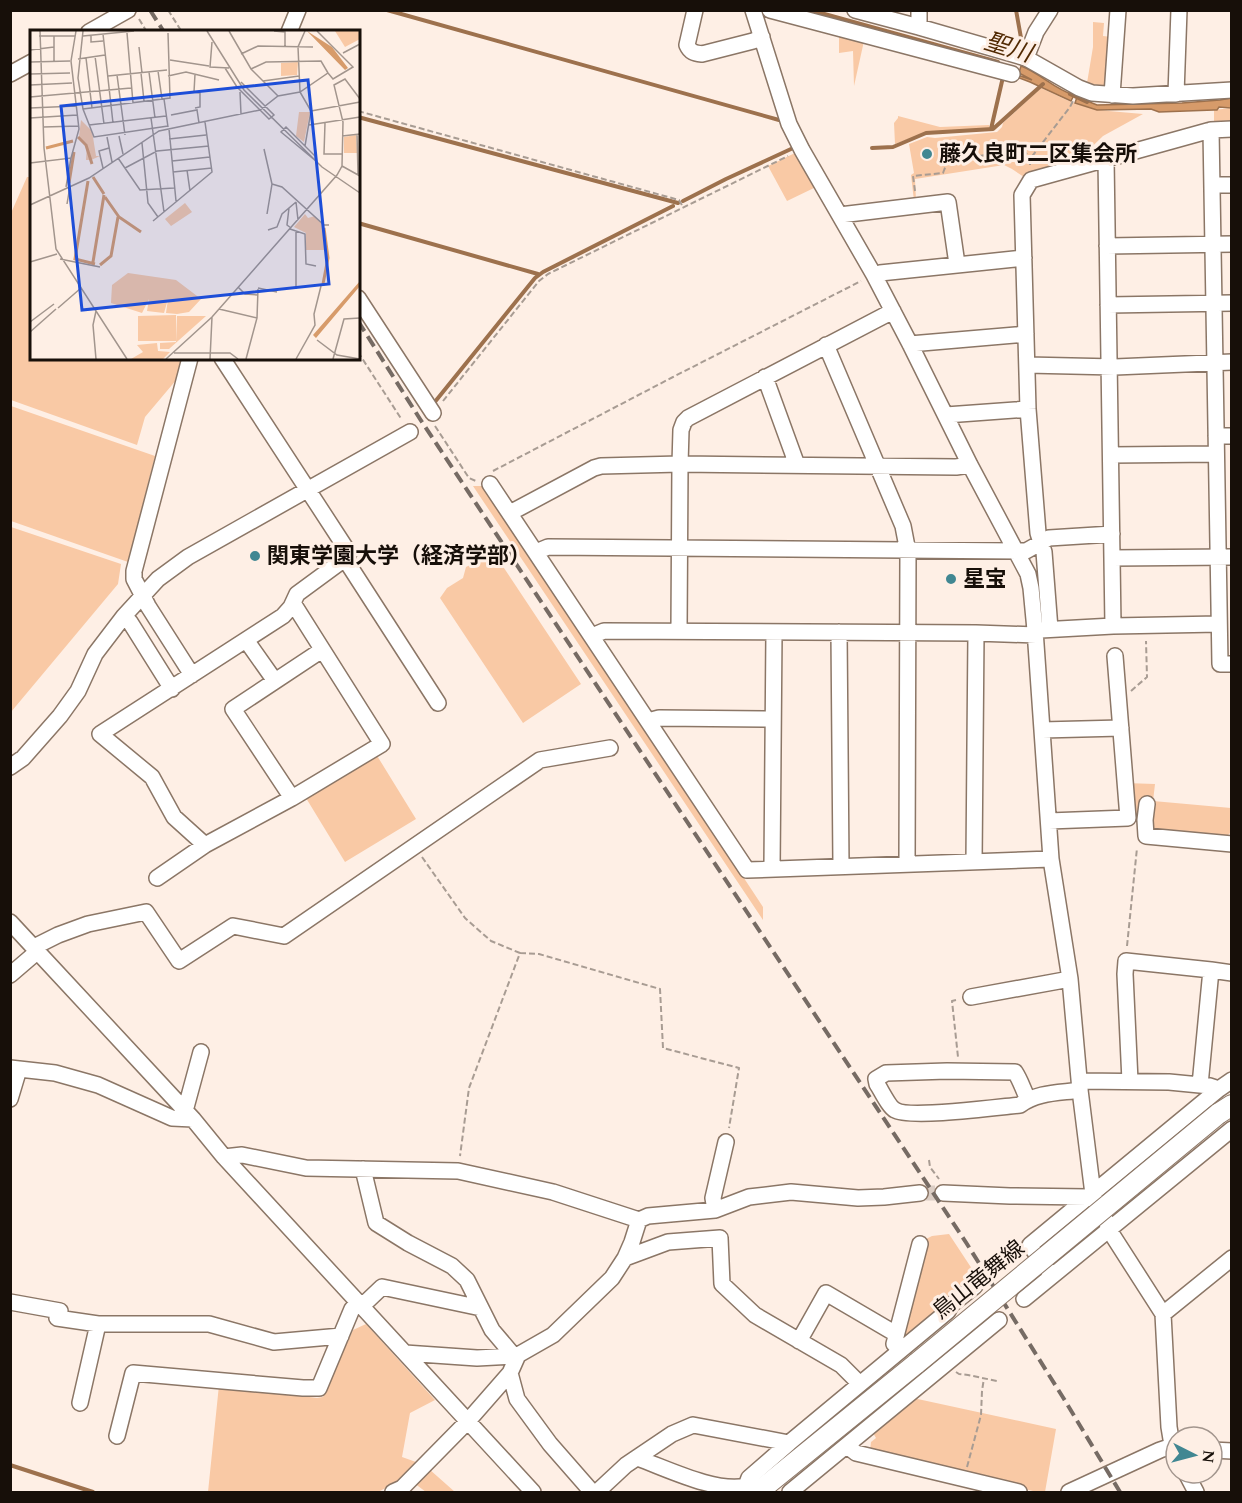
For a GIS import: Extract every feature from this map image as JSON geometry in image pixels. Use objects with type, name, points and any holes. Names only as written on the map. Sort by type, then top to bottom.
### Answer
[{"type":"main road","name":"鳥山竜舞線","points":[[750,1490],[917,1363],[1227,1116]]},
{"type":"street","points":[[290,30],[297,10]]},
{"type":"street","points":[[695,10],[687,45],[689,50],[695,53],[702,54],[762,37]]},
{"type":"street","points":[[753,10],[789,124],[874,275],[1028,574],[1040,632]]},
{"type":"street","points":[[770,10],[1012,74]]},
{"type":"street","points":[[855,10],[1026,58],[1092,93],[1133,96],[1232,90]]},
{"type":"street","points":[[919,10],[919,27]]},
{"type":"street","points":[[1026,58],[1035,32],[1050,10]]},
{"type":"street","points":[[1112,95],[1118,10]]},
{"type":"street","points":[[1176,94],[1179,10]]},
{"type":"street","points":[[93,30],[132,14]]},
{"type":"street","points":[[10,74],[30,63]]},
{"type":"street","points":[[1169,1425],[1162,1314],[1090,1195],[1070,979],[1051,859],[1042,730],[1040,632],[1044,552],[1038,533],[1028,409],[1021,201],[1031,180],[1211,130],[1232,129]]},
{"type":"street","points":[[1211,130],[1216,454],[1224,503],[1225,557],[1220,664],[1232,664]]},
{"type":"street","points":[[1106,159],[1113,626]]},
{"type":"street","points":[[1212,185],[1232,185]]},
{"type":"street","points":[[840,215],[948,202],[957,264]]},
{"type":"street","points":[[1107,246],[1232,244]]},
{"type":"street","points":[[874,275],[1024,258]]},
{"type":"street","points":[[360,301],[433,413]]},
{"type":"street","points":[[1108,305],[1232,303]]},
{"type":"street","points":[[679,631],[680,464],[681,430],[684,422],[893,311]]},
{"type":"street","points":[[910,344],[1026,334]]},
{"type":"street","points":[[826,345],[903,526],[907,550],[907,864]]},
{"type":"street","points":[[189,360],[134,571],[134,579],[192,675]]},
{"type":"street","points":[[205,845],[174,817],[152,777],[100,734],[283,616],[297,594],[345,559],[349,553],[223,360]]},
{"type":"street","points":[[1027,365],[1115,367],[1232,362]]},
{"type":"street","points":[[765,377],[797,465]]},
{"type":"street","points":[[946,415],[1028,409]]},
{"type":"street","points":[[10,767],[23,758],[60,716],[78,691],[95,654],[124,616],[158,579],[188,557],[410,432]]},
{"type":"street","points":[[1216,436],[1232,436]]},
{"type":"street","points":[[1111,455],[1216,454]]},
{"type":"street","points":[[510,513],[601,466],[680,464],[956,467],[970,465]]},
{"type":"street","points":[[490,484],[747,870],[1051,859]]},
{"type":"street","points":[[536,552],[548,547],[1026,551],[1049,538],[1112,534]]},
{"type":"street","points":[[1112,558],[1225,557]]},
{"type":"street","points":[[345,559],[438,703]]},
{"type":"street","points":[[157,878],[205,845],[292,798],[382,744],[292,603]]},
{"type":"street","points":[[592,636],[604,631],[1040,632],[1223,615]]},
{"type":"street","points":[[124,616],[172,689]]},
{"type":"street","points":[[772,868],[774,632]]},
{"type":"street","points":[[839,632],[841,866]]},
{"type":"street","points":[[974,862],[975,633]]},
{"type":"street","points":[[246,640],[275,681]]},
{"type":"street","points":[[292,798],[233,709],[322,650]]},
{"type":"street","points":[[1115,656],[1128,818]]},
{"type":"street","points":[[648,721],[659,718],[773,719]]},
{"type":"street","points":[[1042,730],[1121,728]]},
{"type":"street","points":[[10,975],[36,949],[58,935],[88,924],[146,912],[179,961],[233,926],[284,936],[540,760],[610,748]]},
{"type":"street","points":[[1049,821],[1128,818],[1146,812],[1146,836],[1232,844]]},
{"type":"street","points":[[10,922],[533,1492]]},
{"type":"street","points":[[1130,1082],[1126,961],[1232,973]]},
{"type":"street","points":[[1200,1085],[1211,970]]},
{"type":"street","points":[[971,997],[1070,979]]},
{"type":"street","points":[[189,1115],[201,1052]]},
{"type":"street","points":[[10,1099],[14,1069],[55,1073],[98,1085],[172,1118],[189,1115]]},
{"type":"street","points":[[1028,1099],[1015,1072],[886,1072],[876,1080],[894,1110],[901,1112],[938,1112],[1020,1105],[1035,1096],[1080,1086],[1130,1082],[1225,1085]]},
{"type":"street","points":[[1052,1276],[1030,1245],[1225,1085]]},
{"type":"street","points":[[1024,1299],[1110,1229],[1227,1116]]},
{"type":"street","points":[[716,1210],[713,1198],[726,1142]]},
{"type":"street","points":[[224,1157],[242,1155],[306,1168],[458,1171],[553,1192],[639,1220],[648,1216],[716,1210],[749,1197],[791,1192],[852,1197],[884,1197],[920,1193]]},
{"type":"street","points":[[363,1169],[376,1223],[408,1244],[452,1266],[467,1280],[492,1330],[514,1356],[477,1358],[405,1353]]},
{"type":"street","points":[[942,1186],[1010,1196],[1090,1195]]},
{"type":"street","points":[[393,1492],[402,1488],[468,1421],[510,1373],[518,1355],[553,1335],[612,1278],[625,1258],[639,1220]]},
{"type":"street","points":[[625,1258],[668,1242],[720,1239],[722,1284],[755,1315],[841,1365],[860,1384]]},
{"type":"street","points":[[895,1356],[896,1334],[920,1244]]},
{"type":"street","points":[[1162,1314],[1232,1258]]},
{"type":"street","points":[[637,1458],[712,1485],[750,1490],[749,1478],[975,1286]]},
{"type":"street","points":[[117,1436],[133,1373],[319,1388],[352,1309],[382,1287],[481,1308]]},
{"type":"street","points":[[799,1341],[826,1293],[896,1334]]},
{"type":"street","points":[[10,1302],[60,1311],[57,1318],[98,1324],[208,1324],[274,1342],[341,1336]]},
{"type":"street","points":[[948,1311],[953,1314],[974,1341]]},
{"type":"street","points":[[790,1492],[999,1320]]},
{"type":"street","points":[[80,1403],[98,1324]]},
{"type":"street","points":[[510,1373],[517,1399],[550,1444],[592,1492]]},
{"type":"street","points":[[597,1492],[626,1465],[672,1434],[693,1425],[789,1443]]},
{"type":"street","points":[[847,1446],[856,1453],[969,1484],[1019,1492]]},
{"type":"street","points":[[1069,1492],[1164,1450]]},
{"type":"path","points":[[168,10],[181,30]]},
{"type":"path","points":[[132,14],[139,19],[146,30]]},
{"type":"path","points":[[1030,159],[1073,102]]},
{"type":"path","points":[[360,112],[679,200],[684,207]]},
{"type":"path","points":[[802,150],[548,274],[539,281],[433,413],[433,423],[469,478],[490,484],[488,474],[874,275]]},
{"type":"path","points":[[917,206],[914,176],[943,172],[948,160],[1024,150],[1030,159],[1031,180]]},
{"type":"path","points":[[360,355],[410,432]]},
{"type":"path","points":[[1119,699],[1125,697],[1147,677],[1146,638]]},
{"type":"path","points":[[1126,961],[1137,847],[1146,836]]},
{"type":"path","points":[[414,846],[465,918],[491,941],[520,953],[539,954],[660,989],[663,1048],[739,1068],[726,1142]]},
{"type":"path","points":[[458,1171],[469,1088],[520,953]]},
{"type":"path","points":[[959,1071],[952,1001],[971,997]]},
{"type":"path","points":[[929,1160],[930,1167],[942,1186]]},
{"type":"path","points":[[948,1362],[959,1374],[997,1381]]},
{"type":"path","points":[[969,1484],[969,1461],[981,1415],[984,1378]]},
{"type":"shaded area","points":[[1093,22],[1104,23],[1103,36],[1112,37],[1108,81],[1103,86],[1087,83],[1093,47]]},
{"type":"shaded area","points":[[839,34],[864,41],[854,86],[853,51],[839,53]]},
{"type":"shaded area","points":[[1021,66],[1074,95],[1071,101],[1014,76],[1015,74],[1032,80],[1019,73]]},
{"type":"shaded area","points":[[1041,88],[1071,102],[1097,110],[1143,114],[1103,136],[1069,169],[1027,179],[1004,165],[915,179],[916,201],[914,201],[911,175],[914,173],[909,144],[927,137],[997,132],[1003,123]]},
{"type":"shaded area","points":[[1077,97],[1097,105],[1182,103],[1231,98],[1231,108],[1159,112],[1151,109],[1097,110],[1075,103]]},
{"type":"shaded area","points":[[1231,108],[1231,127],[1214,129],[1214,110]]},
{"type":"shaded area","points":[[898,116],[940,127],[989,125],[990,129],[927,132],[895,144],[894,123]]},
{"type":"shaded area","points":[[795,153],[816,187],[787,201],[768,166]]},
{"type":"shaded area","points":[[27,177],[30,177],[30,360],[182,360],[177,379],[145,417],[137,445],[11,400],[11,213]]},
{"type":"shaded area","points":[[11,406],[155,456],[128,562],[11,521]]},
{"type":"shaded area","points":[[473,486],[486,486],[763,907],[763,920]]},
{"type":"shaded area","points":[[11,527],[121,564],[118,584],[11,712]]},
{"type":"shaded area","points":[[494,553],[581,684],[523,723],[440,598],[447,588],[463,578],[466,567]]},
{"type":"shaded area","points":[[376,754],[416,819],[345,862],[306,798]]},
{"type":"shaded area","points":[[1125,783],[1155,784],[1153,801],[1231,808],[1231,832],[1226,837],[1157,834],[1142,818],[1128,818]]},
{"type":"shaded area","points":[[949,1234],[978,1278],[901,1344],[924,1240],[932,1236]]},
{"type":"shaded area","points":[[366,1324],[435,1400],[410,1413],[402,1457],[416,1462],[399,1481],[378,1492],[208,1492],[219,1385],[323,1397],[353,1330]]},
{"type":"shaded area","points":[[913,1398],[1056,1429],[1045,1492],[1037,1492],[870,1451],[871,1442],[876,1438],[872,1431]]},
{"type":"shaded area","points":[[429,1469],[455,1492],[426,1492],[414,1483]]},
{"type":"waterway","points":[[387,10],[779,120]]},
{"type":"waterway","name":"聖川","points":[[810,10],[998,62]]},
{"type":"waterway","points":[[1016,10],[1023,49]]},
{"type":"waterway","points":[[991,129],[1003,77]]},
{"type":"waterway","points":[[872,148],[893,147],[926,133],[993,129],[1043,84]]},
{"type":"waterway","name":"聖川","points":[[1070,94],[1087,102]]},
{"type":"waterway","points":[[360,118],[678,203]]},
{"type":"waterway","points":[[683,201],[791,149]]},
{"type":"waterway","points":[[434,403],[535,278],[673,206]]},
{"type":"waterway","points":[[360,224],[538,274]]},
{"type":"waterway","points":[[10,1465],[93,1492]]},
{"type":"tunnel","points":[[920,1193],[943,1193]]},
{"type":"railway","points":[[150,10],[163,30]]},
{"type":"railway","points":[[360,324],[420,419],[967,1244],[1120,1492]]},
{"type":"place","name":"藤久良町二区集会所","points":[[927,154]]},
{"type":"place","name":"関東学園大学（経済学部）","points":[[255,556]]},
{"type":"place","name":"星宝","points":[[951,579]]}]
